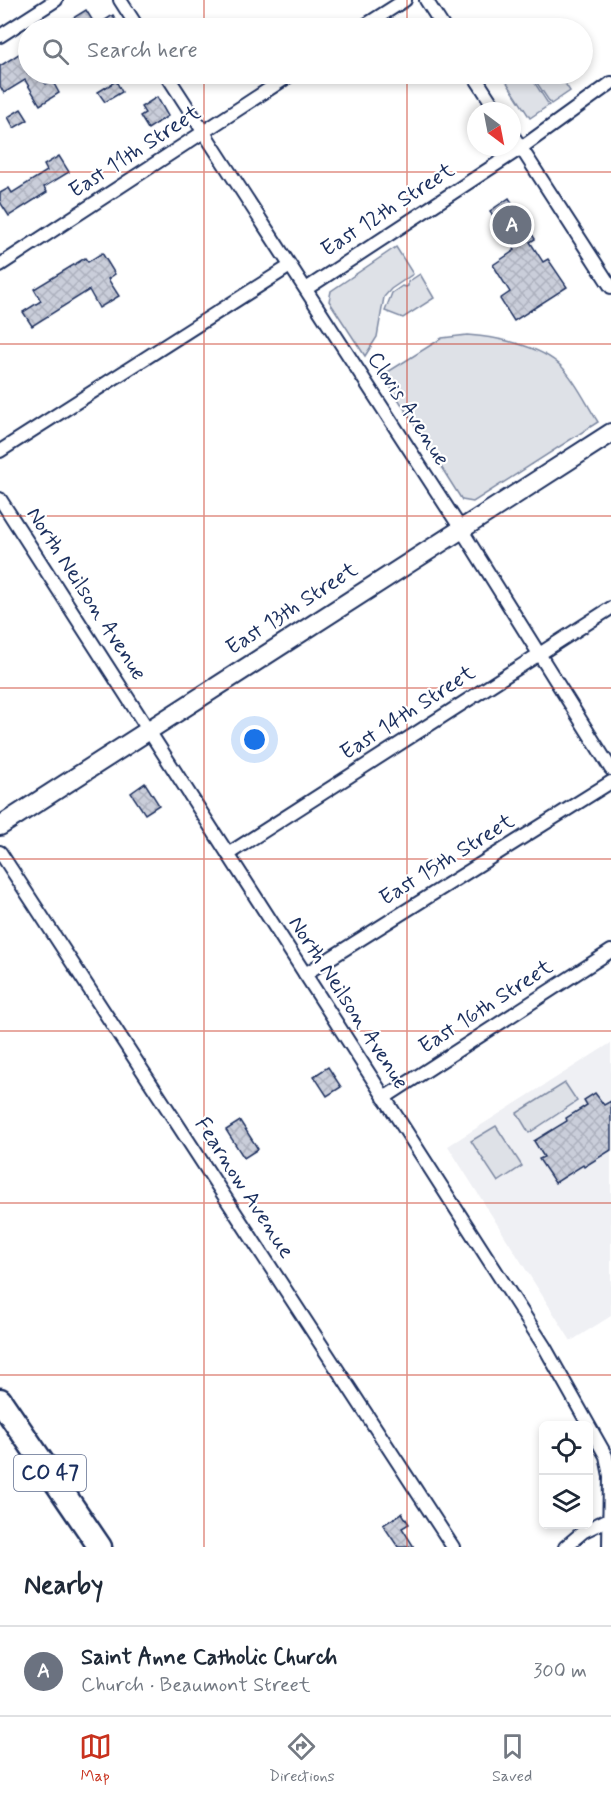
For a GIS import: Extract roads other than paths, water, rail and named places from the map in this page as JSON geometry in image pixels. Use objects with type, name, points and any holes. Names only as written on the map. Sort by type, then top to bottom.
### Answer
[{"type":"highway","name":"CO 47","points":[[0,1400],[102,1547]]},
{"type":"street","points":[[28,18],[56,0]]},
{"type":"street","points":[[120,0],[132,18]]},
{"type":"street","points":[[377,18],[405,0]]},
{"type":"street","points":[[426,0],[438,18]]},
{"type":"street","points":[[0,36],[18,24]]},
{"type":"street","name":"East 12th Street","points":[[521,148],[611,83]]},
{"type":"street","name":"Clovis Avenue","points":[[172,84],[461,529],[611,769]]},
{"type":"street","name":"East 11th Street","points":[[0,265],[277,84]]},
{"type":"street","points":[[479,84],[491,102]]},
{"type":"street","points":[[521,148],[611,287]]},
{"type":"street","name":"East 12th Street","points":[[306,289],[509,156]]},
{"type":"street","points":[[0,451],[290,266]]},
{"type":"street","name":"East 13th Street","points":[[0,826],[611,434]]},
{"type":"street","name":"North Neilson Avenue","points":[[0,499],[544,1346],[606,1456],[610,1476],[609,1547]]},
{"type":"street","name":"East 14th Street","points":[[228,854],[611,608]]},
{"type":"street","name":"East 15th Street","points":[[305,974],[611,782]]},
{"type":"street","name":"Fearnow Avenue","points":[[0,852],[453,1547]]},
{"type":"street","name":"East 16th Street","points":[[384,1098],[611,951]]},
{"type":"street","points":[[565,1547],[584,1531],[609,1519]]},
{"type":"place","name":"Saint Anne Catholic Church","points":[[512,225]]}]
